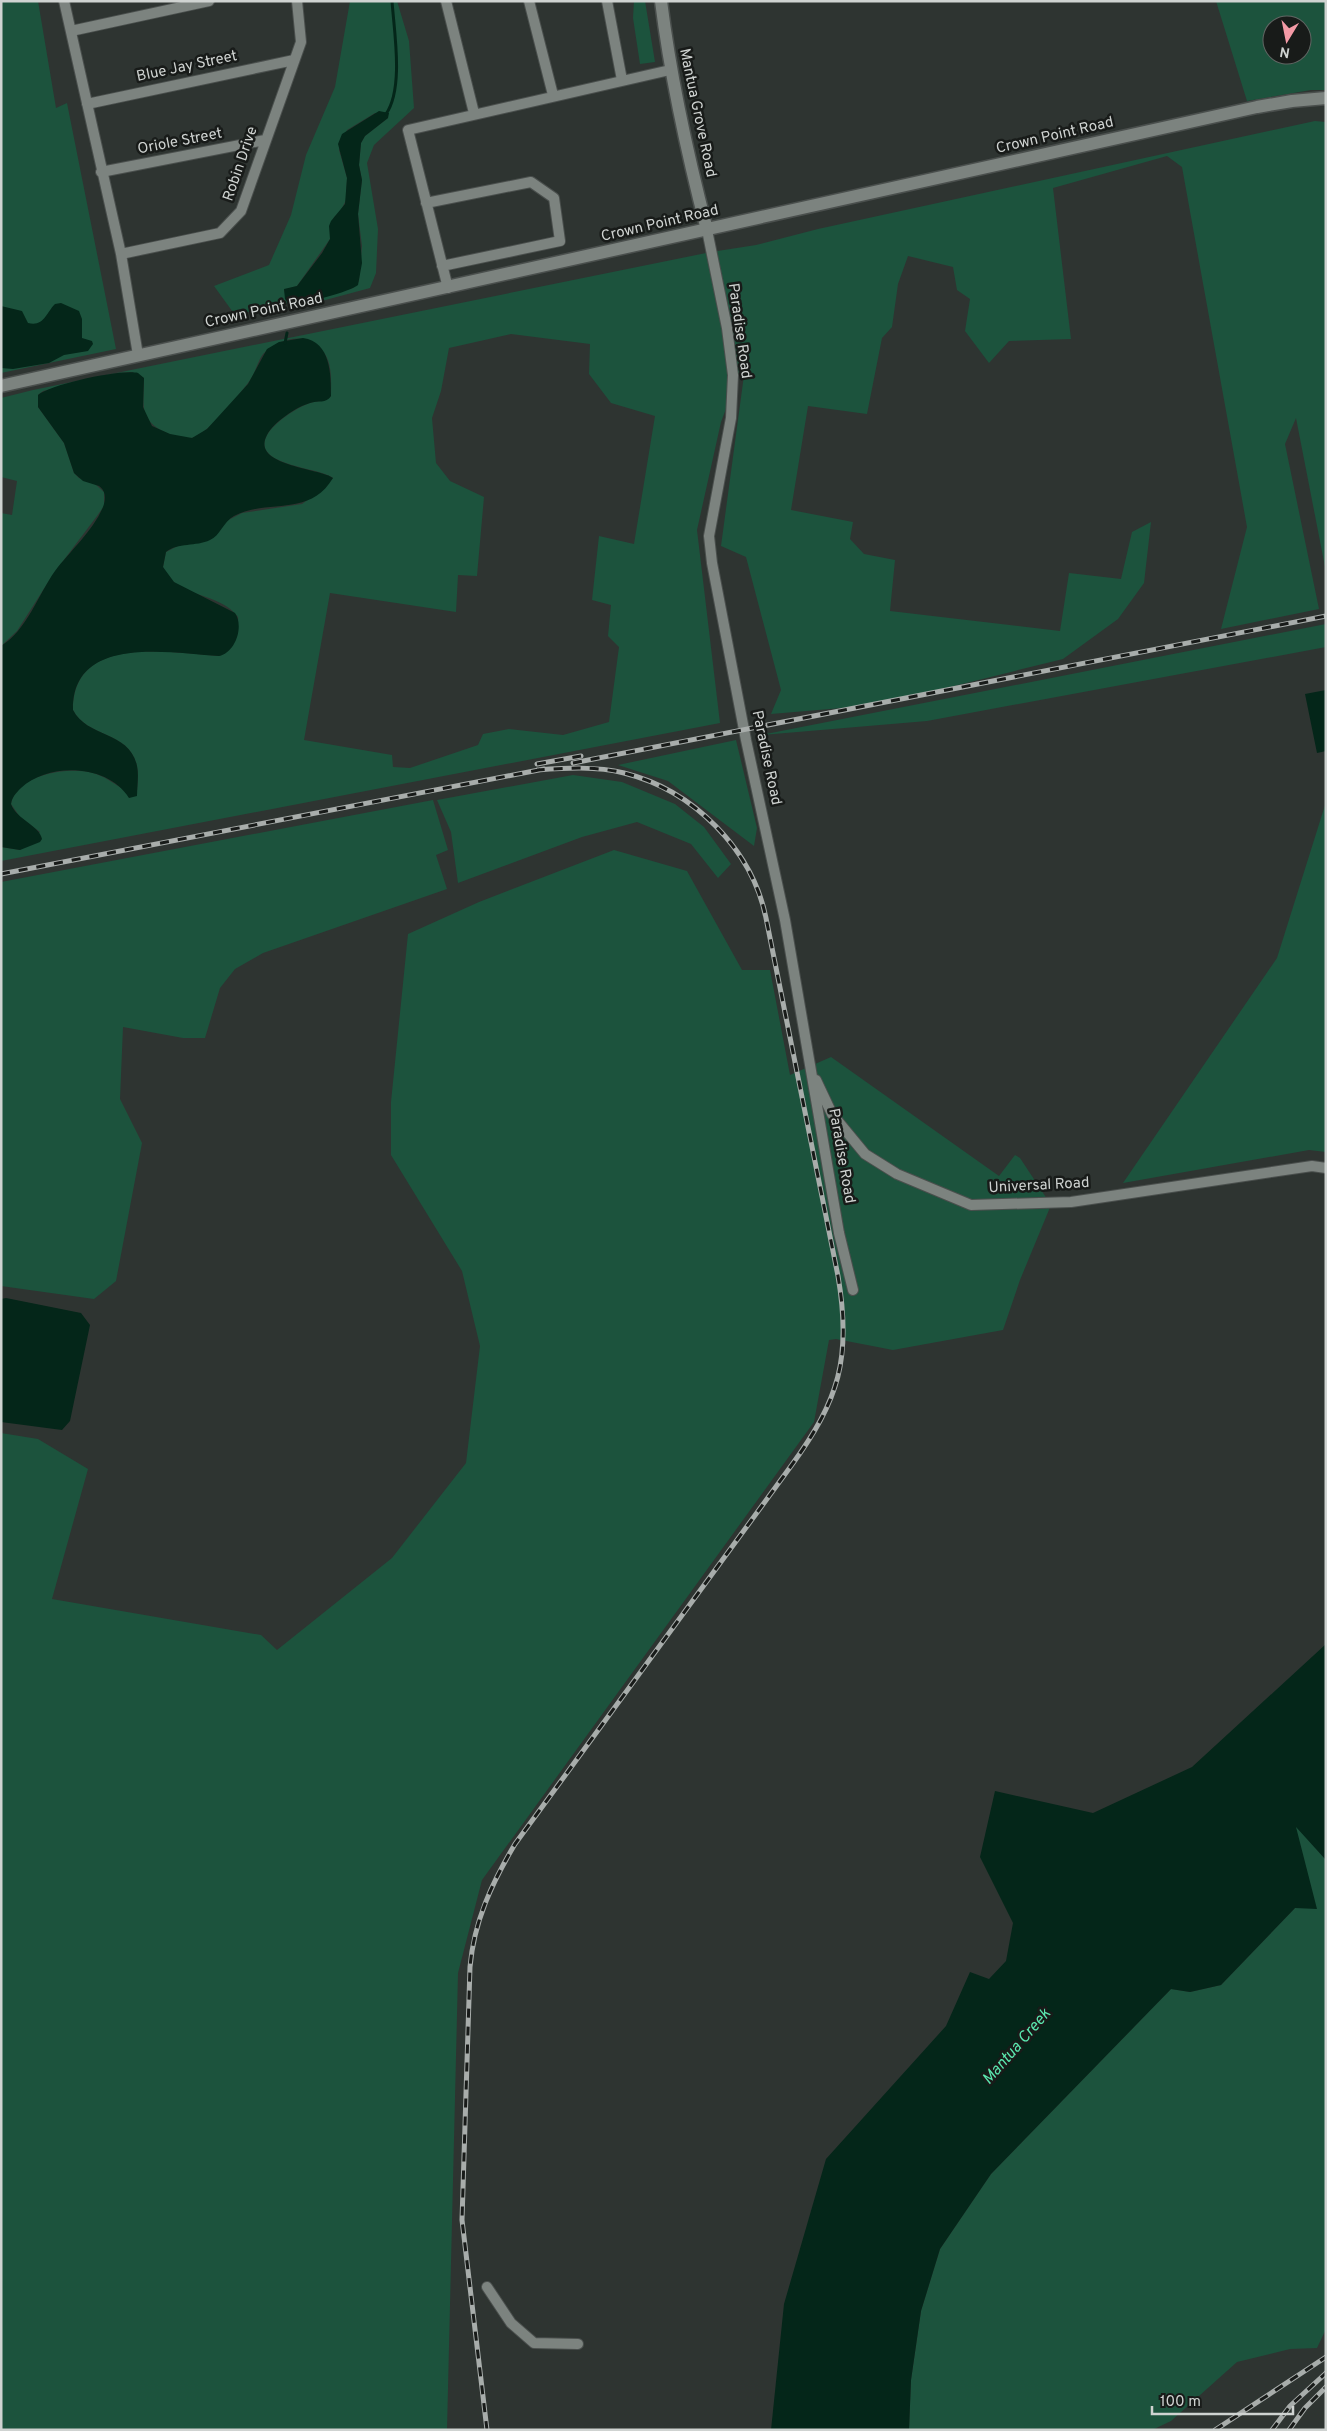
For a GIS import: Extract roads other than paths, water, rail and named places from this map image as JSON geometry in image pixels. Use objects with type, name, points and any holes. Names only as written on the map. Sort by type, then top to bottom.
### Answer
[{"type":"main road","name":"Mantua Grove Road","points":[[661,1],[670,70],[689,159],[707,230]]},
{"type":"main road","name":"Crown Point Road","points":[[1,386],[1257,107],[1292,100],[1326,98]]},
{"type":"street","points":[[64,1],[121,254],[138,355]]},
{"type":"street","points":[[71,31],[208,1]]},
{"type":"street","name":"Robin Drive","points":[[121,254],[220,233],[241,211],[301,42],[297,1]]},
{"type":"street","points":[[446,1],[474,113]]},
{"type":"street","points":[[529,1],[553,95]]},
{"type":"street","points":[[607,1],[622,80]]},
{"type":"street","name":"Blue Jay Street","points":[[87,104],[294,60]]},
{"type":"street","points":[[448,288],[408,130],[474,113],[670,70]]},
{"type":"street","name":"Oriole Street","points":[[102,172],[265,140]]},
{"type":"street","points":[[426,203],[530,182],[554,198],[560,241],[442,266]]},
{"type":"street","name":"Paradise Road","points":[[707,230],[727,328],[733,375],[732,418],[709,536],[712,563],[746,740],[773,861],[839,1233],[853,1290]]},
{"type":"street","name":"Universal Road","points":[[810,1068],[832,1114],[865,1154],[897,1174],[971,1205],[1070,1202],[1312,1166],[1326,1168]]},
{"type":"street","points":[[487,2287],[511,2322],[534,2343],[578,2344]]},
{"type":"water","points":[[379,111],[389,113],[388,118],[365,136],[361,143],[359,165],[362,180],[358,214],[362,263],[358,285],[325,298],[289,304],[285,299],[284,289],[297,286],[322,253],[330,239],[329,226],[331,221],[345,204],[347,178],[338,144],[342,134]]},
{"type":"water","points":[[61,303],[79,311],[82,319],[82,338],[92,341],[93,344],[88,351],[64,355],[49,363],[13,369],[1,368],[1,306],[22,311],[28,323],[33,324],[41,321],[55,304]]},
{"type":"water","points":[[303,338],[319,346],[328,361],[331,396],[324,401],[313,402],[292,411],[270,430],[264,445],[268,453],[277,460],[333,478],[323,490],[312,498],[300,503],[247,511],[230,519],[210,540],[176,547],[166,552],[163,567],[174,582],[235,613],[239,625],[234,644],[225,654],[219,656],[175,652],[127,653],[106,659],[88,669],[77,686],[73,710],[79,719],[88,726],[117,740],[126,746],[133,755],[138,769],[137,796],[129,798],[107,778],[93,773],[78,770],[47,774],[21,788],[13,797],[11,804],[18,814],[37,830],[42,839],[40,842],[20,850],[1,847],[1,646],[25,622],[55,571],[99,516],[105,498],[103,490],[99,486],[83,481],[74,473],[64,443],[38,407],[38,395],[57,386],[87,378],[117,373],[138,373],[144,378],[143,407],[152,426],[170,434],[192,438],[207,429],[248,384],[267,349],[279,342]]},
{"type":"water","points":[[1326,690],[1326,751],[1317,753],[1305,694]]},
{"type":"water","points":[[6,1298],[81,1313],[90,1325],[70,1421],[62,1430],[1,1422],[1,1299]]},
{"type":"water","name":"Mantua Creek","points":[[1326,1644],[1326,1860],[1296,1827],[1317,1909],[1295,1908],[1221,1985],[1190,1992],[1171,1989],[991,2174],[940,2249],[921,2311],[911,2380],[909,2430],[771,2430],[784,2304],[826,2159],[946,2026],[970,1972],[989,1979],[1006,1961],[1013,1923],[980,1857],[995,1791],[1093,1813],[1192,1767]]},
{"type":"waterway","points":[[386,114],[392,103],[396,75],[396,43],[392,1]]},
{"type":"waterway","points":[[285,343],[287,333]]},
{"type":"railway","points":[[573,763],[1326,616]]},
{"type":"railway","points":[[537,764],[581,756]]},
{"type":"railway","points":[[1,874],[544,769]]},
{"type":"railway","points":[[487,2430],[462,2220],[470,1967],[475,1934],[480,1918],[499,1873],[515,1844],[791,1466],[821,1420],[838,1377],[842,1355],[843,1331],[838,1276],[766,918],[759,893],[748,869],[733,846],[716,826],[696,808],[673,793],[649,781],[603,769],[537,770]]},
{"type":"railway","points":[[1215,2430],[1326,2357]]},
{"type":"railway","points":[[1272,2430],[1290,2406],[1326,2373]]},
{"type":"railway","points":[[1289,2430],[1305,2408],[1326,2387]]}]
